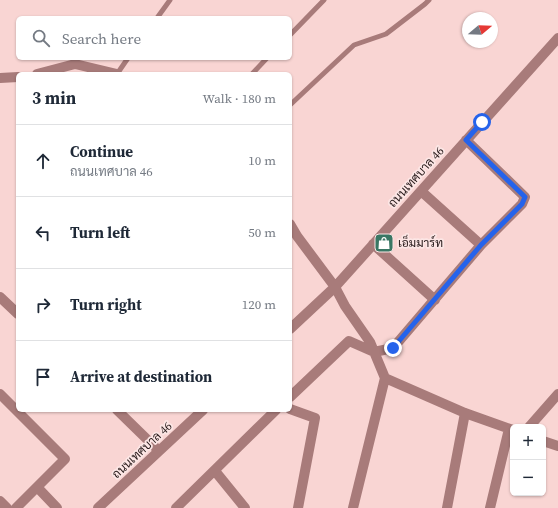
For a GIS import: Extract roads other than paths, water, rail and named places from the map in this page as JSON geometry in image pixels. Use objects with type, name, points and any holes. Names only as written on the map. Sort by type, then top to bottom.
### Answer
[{"type":"street","name":"ถนนเทศบาล 46","points":[[292,327],[336,287],[558,38]]},
{"type":"street","points":[[45,72],[75,64],[109,72]]},
{"type":"street","points":[[0,78],[16,77]]},
{"type":"street","points":[[292,395],[348,341],[374,352],[393,348],[481,245],[522,204],[525,197],[466,140]]},
{"type":"street","points":[[421,191],[481,245]]},
{"type":"street","points":[[292,227],[336,287],[345,306],[370,342],[385,378],[353,508]]},
{"type":"street","points":[[373,244],[435,300]]},
{"type":"street","points":[[0,297],[16,312]]},
{"type":"street","points":[[385,378],[510,430]]},
{"type":"street","points":[[0,394],[16,410]]},
{"type":"street","points":[[532,424],[558,394]]},
{"type":"street","points":[[292,410],[315,418],[298,508]]},
{"type":"street","points":[[16,508],[66,459],[18,412]]},
{"type":"street","points":[[119,412],[159,451]]},
{"type":"street","name":"ถนนเทศบาล 46","points":[[98,508],[201,412]]},
{"type":"street","points":[[176,508],[274,412]]},
{"type":"street","points":[[447,508],[465,412]]},
{"type":"street","points":[[490,508],[510,434]]},
{"type":"street","points":[[546,442],[558,446]]},
{"type":"street","points":[[215,471],[245,508]]},
{"type":"street","points":[[37,487],[57,508]]},
{"type":"street","points":[[0,501],[7,508]]},
{"type":"lane","points":[[158,16],[170,0]]},
{"type":"lane","points":[[292,33],[324,0]]},
{"type":"lane","points":[[292,103],[354,45],[386,34],[429,0]]},
{"type":"lane","points":[[118,72],[127,60]]},
{"type":"lane","points":[[254,72],[266,60]]},
{"type":"place","name":"เอ็มมาร์ท","points":[[384,243]]}]
